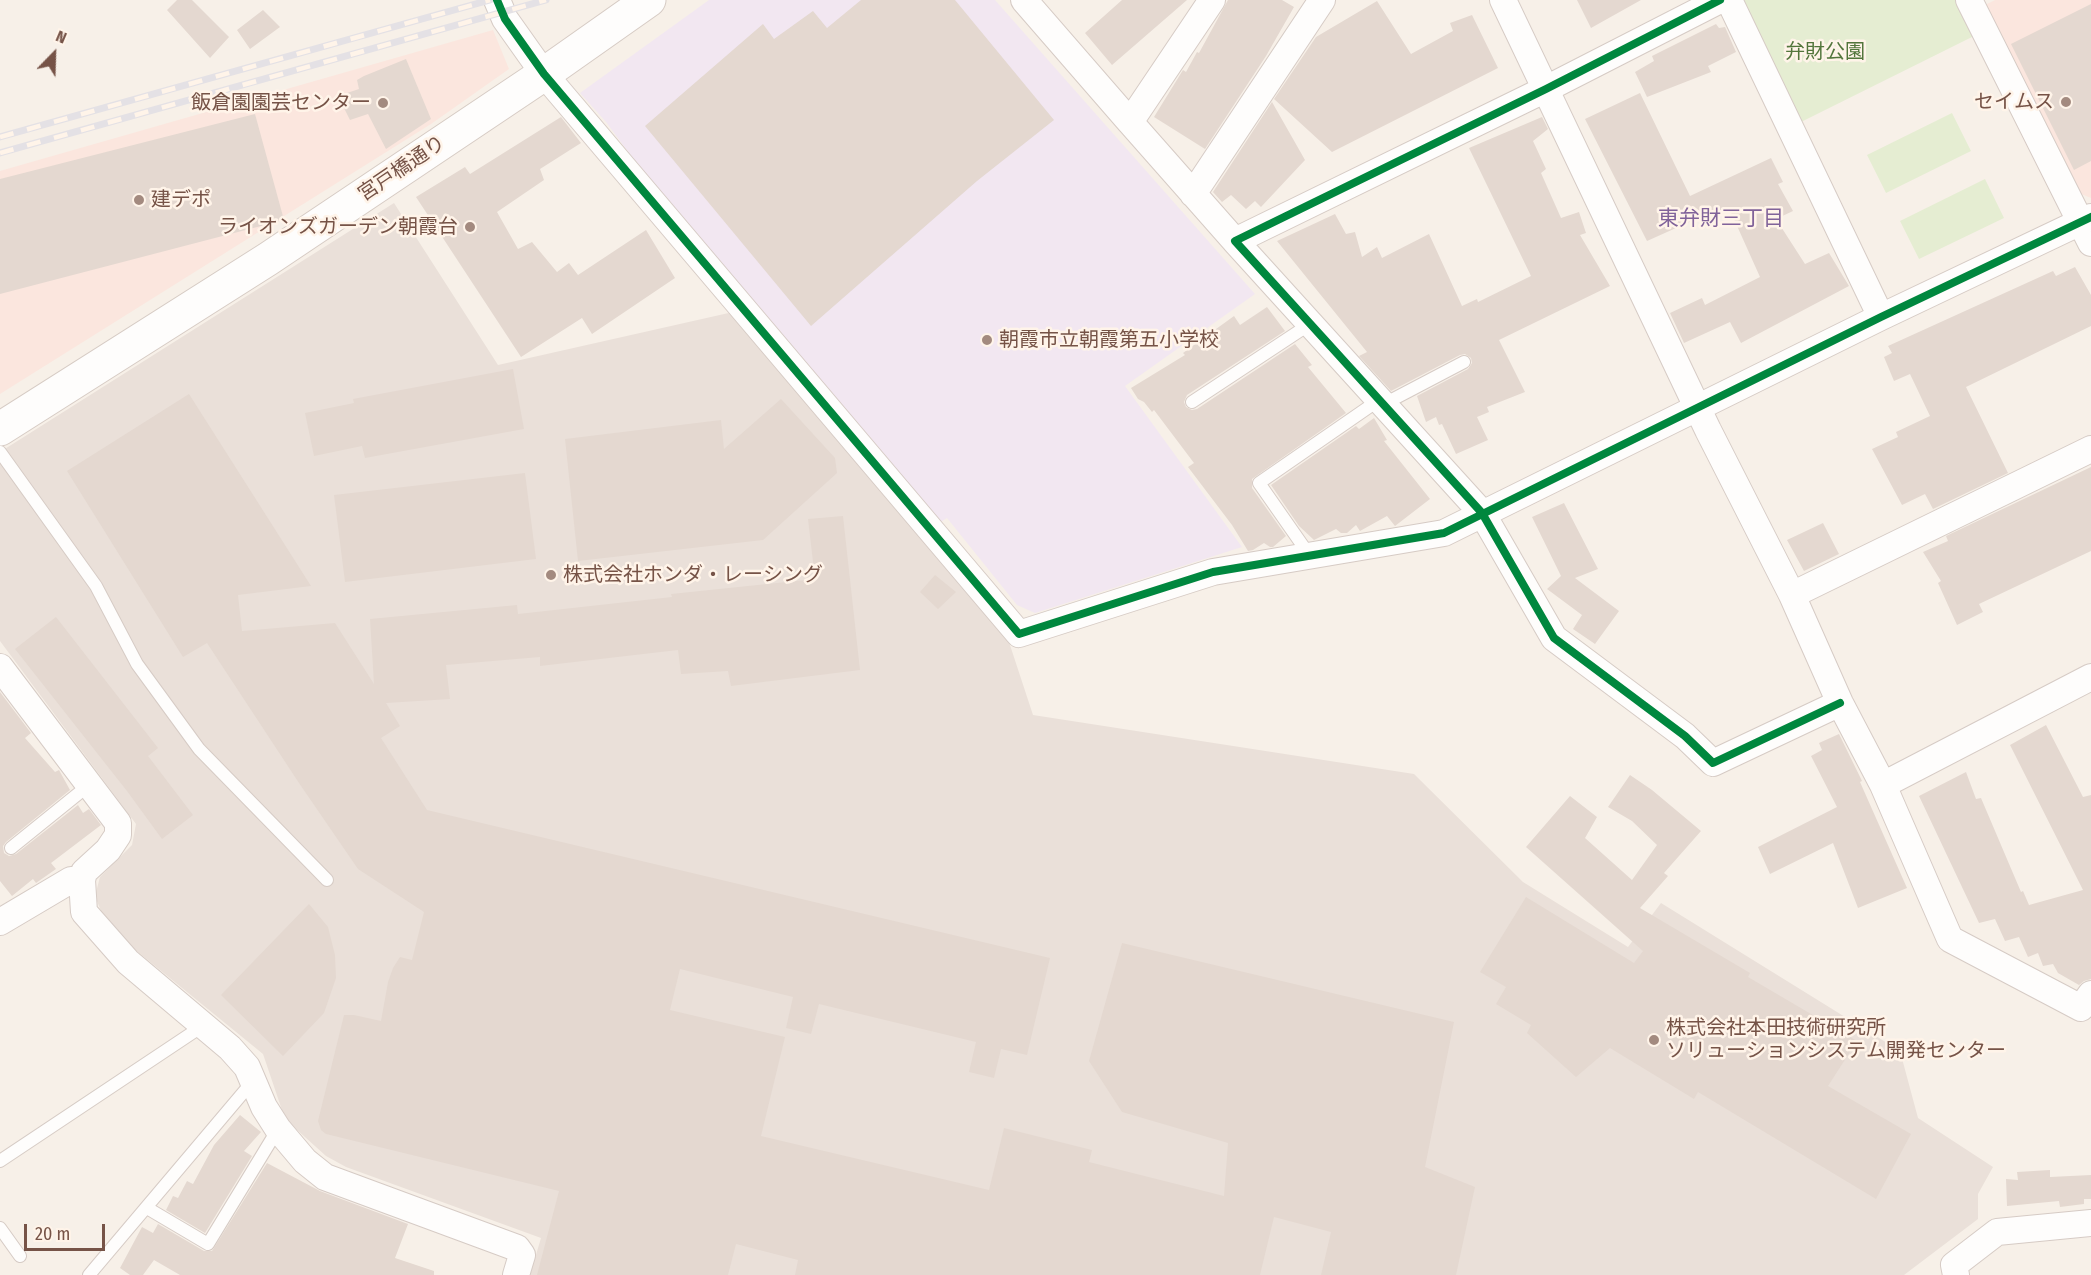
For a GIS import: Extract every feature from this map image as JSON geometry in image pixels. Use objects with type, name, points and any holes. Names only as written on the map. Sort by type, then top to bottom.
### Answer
[{"type":"street","points":[[497,0],[505,19],[544,74],[1019,634],[1214,572],[1444,533],[1881,317],[2088,227],[1969,0]]},
{"type":"street","name":"宮戸橋通り","points":[[0,429],[268,259],[544,74],[649,0]]},
{"type":"street","points":[[1024,0],[1193,194],[1482,513],[1554,638],[1685,736],[1713,763],[1840,703]]},
{"type":"street","points":[[1130,122],[1212,0]]},
{"type":"street","points":[[1193,194],[1322,0]]},
{"type":"street","points":[[1503,0],[1697,408],[1792,595],[1840,703],[1883,785],[1950,939],[2081,1008],[2091,994]]},
{"type":"street","points":[[1235,241],[1546,89],[1720,0]]},
{"type":"street","points":[[1729,0],[1881,317]]},
{"type":"street","points":[[1792,595],[2091,449]]},
{"type":"street","points":[[0,668],[118,824],[118,835],[108,850],[84,872],[82,880],[84,912],[128,962],[230,1048],[247,1067],[264,1107],[278,1129],[305,1161],[325,1178],[517,1248],[522,1255],[516,1275]]},
{"type":"street","points":[[1883,785],[2091,677]]},
{"type":"street","points":[[0,922],[71,880],[82,880]]},
{"type":"street","points":[[1956,1275],[1954,1265],[1997,1232],[2091,1224]]},
{"type":"lane","points":[[1192,402],[1310,324]]},
{"type":"lane","points":[[1310,556],[1259,483],[1381,402],[1464,362]]},
{"type":"lane","points":[[0,452],[96,586],[137,664],[199,749],[327,879]]},
{"type":"lane","points":[[11,848],[89,785]]},
{"type":"lane","points":[[0,1161],[204,1025]]},
{"type":"lane","points":[[89,1275],[253,1081]]},
{"type":"lane","points":[[147,1208],[208,1244],[278,1129]]},
{"type":"lane","points":[[0,1228],[20,1256]]},
{"type":"shaded area","name":"朝霞市立朝霞第五小学校","points":[[709,0],[995,0],[1255,294],[1125,386],[1242,547],[1035,613],[1017,605],[947,518],[939,523],[852,417],[671,210],[606,122],[580,93]]},
{"type":"shaded area","name":"セイムス","points":[[1995,0],[2091,0],[2091,198],[2079,193],[1985,5]]},
{"type":"shaded area","points":[[493,30],[509,69],[431,124],[0,394],[0,171]]},
{"type":"shaded area","points":[[394,203],[498,365],[733,312],[1008,639],[1033,715],[1414,774],[1523,882],[1628,947],[1661,903],[1900,1051],[1918,1118],[1993,1167],[1978,1194],[1978,1219],[1904,1275],[530,1275],[541,1238],[346,1167],[326,1156],[285,1119],[263,1054],[133,948],[101,911],[95,896],[100,877],[132,845],[136,824],[0,641],[0,452]]},
{"type":"green space","name":"弁財公園","points":[[1739,0],[1957,0],[1974,36],[1799,123]]},
{"type":"green space","points":[[1952,113],[1971,151],[1886,193],[1867,155]]},
{"type":"green space","points":[[1985,179],[2004,218],[1919,259],[1900,221]]},
{"type":"building","points":[[177,0],[192,0],[229,37],[210,58],[167,10]]},
{"type":"building","points":[[861,0],[955,0],[1054,120],[977,181],[811,326],[645,126],[763,24],[774,39],[813,11],[827,28]]},
{"type":"building","points":[[1122,0],[1187,0],[1112,65],[1085,33]]},
{"type":"building","points":[[1228,0],[1282,0],[1294,7],[1266,56],[1205,149],[1154,117],[1183,70],[1186,72],[1197,52],[1199,53]]},
{"type":"building","points":[[1577,0],[1641,0],[1591,28]]},
{"type":"building","points":[[1377,1],[1411,54],[1453,31],[1450,23],[1472,15],[1498,68],[1332,152],[1274,99],[1316,37]]},
{"type":"building","name":"セイムス","points":[[2091,4],[2091,161],[2074,170],[2011,44]]},
{"type":"building","points":[[263,10],[280,27],[250,49],[237,30]]},
{"type":"building","points":[[1716,24],[1719,28],[1725,27],[1736,52],[1708,66],[1711,72],[1647,97],[1635,72],[1654,61],[1652,56]]},
{"type":"building","name":"飯倉園園芸センター","points":[[406,59],[431,119],[386,149],[368,114],[350,120],[338,96],[359,89],[357,80],[364,76]]},
{"type":"building","points":[[1640,93],[1690,196],[1771,158],[1783,182],[1778,184],[1793,211],[1776,219],[1805,264],[1829,253],[1849,286],[1741,343],[1730,322],[1684,343],[1670,313],[1702,298],[1705,305],[1760,277],[1729,208],[1716,214],[1714,211],[1647,241],[1585,119]]},
{"type":"building","points":[[1272,102],[1305,160],[1261,207],[1255,201],[1246,209],[1231,195],[1222,202],[1213,192]]},
{"type":"building","name":"建デポ","points":[[255,114],[284,220],[0,294],[0,179]]},
{"type":"building","name":"ライオンズガーデン朝霞台","points":[[561,117],[581,143],[540,169],[544,180],[497,212],[518,249],[532,242],[557,272],[569,263],[578,275],[646,230],[675,278],[592,334],[582,318],[521,357],[416,197],[465,167],[470,174]]},
{"type":"building","points":[[1542,117],[1548,129],[1533,141],[1546,169],[1541,173],[1561,218],[1579,212],[1586,233],[1580,235],[1610,286],[1499,340],[1525,392],[1487,407],[1489,412],[1477,417],[1488,440],[1456,454],[1442,424],[1439,425],[1436,417],[1426,422],[1417,396],[1468,369],[1472,363],[1471,358],[1465,354],[1460,355],[1391,391],[1359,356],[1367,352],[1277,241],[1335,214],[1346,234],[1355,232],[1362,257],[1377,247],[1382,258],[1429,234],[1462,306],[1477,299],[1478,302],[1531,276],[1469,148]]},
{"type":"building","points":[[2075,267],[2091,295],[2091,326],[1966,387],[2008,473],[1933,509],[1925,494],[1902,505],[1872,449],[1898,437],[1896,432],[1930,416],[1910,374],[1894,381],[1884,357],[1892,353],[1888,346],[2053,271],[2056,276]]},
{"type":"building","points":[[1267,307],[1285,331],[1187,395],[1184,402],[1186,407],[1192,410],[1197,409],[1295,344],[1312,365],[1308,367],[1346,413],[1252,479],[1252,488],[1286,536],[1273,547],[1264,543],[1248,551],[1232,525],[1188,467],[1194,463],[1154,410],[1152,412],[1144,402],[1138,399],[1131,388],[1185,355],[1183,353],[1234,316],[1240,325]]},
{"type":"building","points":[[513,369],[524,429],[365,458],[362,446],[314,456],[305,413],[354,403],[353,399]]},
{"type":"building","points":[[189,394],[311,586],[238,595],[242,631],[335,623],[374,684],[370,619],[517,605],[518,614],[672,597],[671,594],[815,579],[808,519],[843,516],[860,670],[731,686],[728,671],[681,674],[678,650],[540,666],[540,657],[446,665],[450,699],[386,703],[400,726],[381,738],[427,810],[1050,958],[1027,1055],[1001,1049],[994,1078],[969,1072],[976,1042],[819,1004],[811,1034],[786,1028],[793,997],[680,969],[670,1010],[785,1037],[761,1136],[989,1190],[1004,1128],[1092,1150],[1089,1162],[1224,1196],[1228,1143],[1122,1112],[1089,1061],[1122,943],[1454,1022],[1425,1167],[1475,1187],[1456,1275],[1321,1275],[1331,1232],[1274,1217],[1260,1275],[795,1275],[798,1260],[736,1244],[728,1275],[537,1275],[559,1191],[326,1134],[321,1130],[318,1121],[344,1015],[381,1021],[393,968],[400,957],[412,960],[424,912],[358,869],[207,643],[183,657],[67,471]]},
{"type":"building","points":[[781,399],[835,458],[837,473],[763,540],[578,561],[565,439],[721,420],[724,449]]},
{"type":"building","points":[[1374,418],[1387,440],[1384,441],[1430,499],[1395,526],[1387,516],[1360,531],[1356,525],[1347,533],[1341,533],[1336,529],[1314,540],[1299,526],[1271,485],[1356,426],[1359,429]]},
{"type":"building","points":[[2091,467],[2091,551],[1979,604],[1983,612],[1957,625],[1938,583],[1941,581],[1923,552],[1948,541],[1946,536]]},
{"type":"building","points":[[525,473],[536,559],[345,582],[334,495]]},
{"type":"building","points":[[1564,503],[1598,569],[1575,578],[1619,611],[1595,644],[1573,629],[1582,615],[1547,589],[1561,576],[1532,517]]},
{"type":"building","points":[[1823,523],[1839,554],[1804,571],[1787,540]]},
{"type":"building","points":[[935,575],[956,592],[938,609],[920,592]]},
{"type":"building","points":[[56,617],[158,748],[148,756],[193,815],[162,839],[15,649]]},
{"type":"building","points":[[0,692],[31,733],[25,738],[55,772],[59,770],[70,790],[6,842],[3,846],[4,853],[9,856],[16,854],[78,805],[83,813],[89,809],[101,825],[51,863],[56,869],[36,883],[33,879],[12,896],[0,881]]},
{"type":"building","points":[[2046,725],[2083,797],[2091,795],[2091,979],[2079,985],[2058,973],[2053,964],[2043,966],[2038,953],[2028,957],[2019,937],[2005,941],[1995,919],[1979,923],[1919,796],[1966,772],[1976,799],[1981,798],[2021,892],[2023,891],[2029,905],[2083,890],[2010,745]]},
{"type":"building","points":[[1839,734],[1862,781],[1860,782],[1907,888],[1858,908],[1833,843],[1770,874],[1758,847],[1837,807],[1811,756],[1822,750],[1819,743]]},
{"type":"building","points":[[1630,775],[1652,790],[1701,831],[1664,873],[1668,876],[1640,908],[1750,973],[1748,977],[1857,1041],[1828,1086],[1911,1134],[1876,1199],[1698,1092],[1694,1099],[1610,1048],[1576,1077],[1527,1033],[1531,1025],[1496,1004],[1506,987],[1480,972],[1526,897],[1634,963],[1643,951],[1526,847],[1570,796],[1597,817],[1585,838],[1632,880],[1657,845],[1632,821],[1608,807]]},
{"type":"building","points":[[309,904],[328,927],[335,955],[336,978],[324,1013],[283,1056],[221,995]]},
{"type":"building","points":[[240,1115],[261,1132],[244,1151],[252,1156],[205,1233],[166,1210],[173,1196],[178,1198],[187,1181],[193,1184],[214,1145]]},
{"type":"building","points":[[267,1163],[320,1191],[408,1224],[395,1258],[434,1271],[434,1275],[180,1275],[154,1260],[143,1275],[130,1275],[120,1268],[142,1227],[153,1233],[158,1224],[204,1251],[212,1251]]},
{"type":"building","points":[[2050,1170],[2050,1177],[2091,1175],[2091,1199],[2084,1199],[2084,1204],[2060,1207],[2059,1201],[2007,1206],[2006,1179],[2018,1180],[2017,1172]]},
{"type":"railway","points":[[0,137],[490,0]]},
{"type":"railway","points":[[0,153],[546,0]]},
{"type":"cycle path","points":[[497,0],[505,19],[544,74],[1019,634],[1213,572],[1444,533],[1881,317],[2091,217]]},
{"type":"cycle path","points":[[1720,0],[1546,89],[1235,241],[1482,513],[1554,638],[1685,736],[1713,763],[1840,703]]},
{"type":"place","name":"セイムス","points":[[2066,102]]},
{"type":"place","name":"飯倉園園芸センター","points":[[383,103]]},
{"type":"place","name":"建デポ","points":[[139,200]]},
{"type":"place","name":"ライオンズガーデン朝霞台","points":[[470,227]]},
{"type":"place","name":"朝霞市立朝霞第五小学校","points":[[987,340]]},
{"type":"place","name":"株式会社ホンダ・レーシング","points":[[551,575]]},
{"type":"place","name":"株式会社本田技術研究所 ソリューションシステム開発センター","points":[[1654,1040]]},
{"type":"district","name":"東弁財三丁目","points":[[1721,219]]}]
